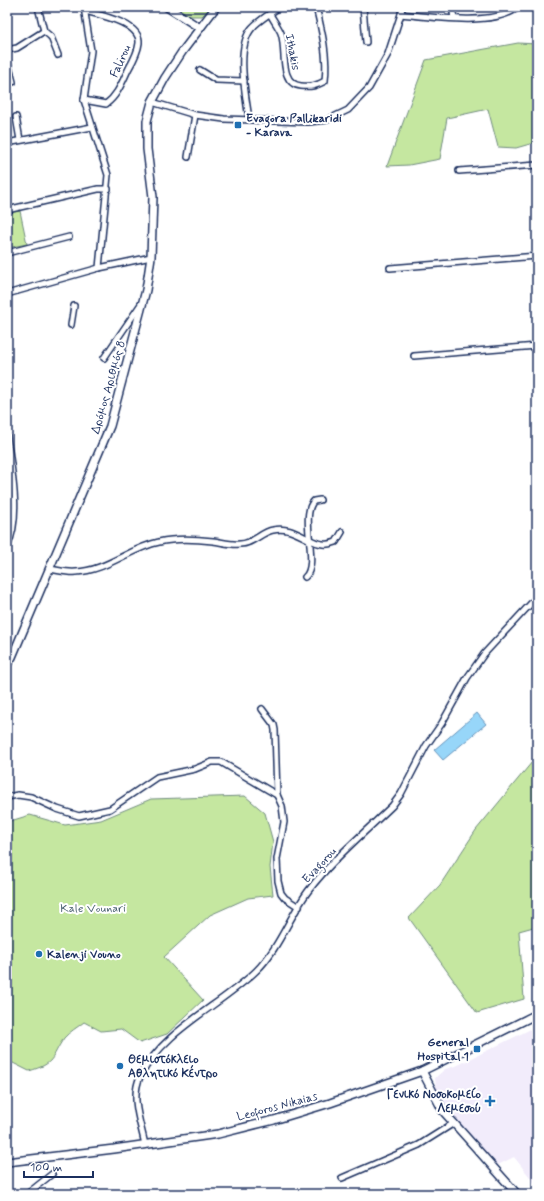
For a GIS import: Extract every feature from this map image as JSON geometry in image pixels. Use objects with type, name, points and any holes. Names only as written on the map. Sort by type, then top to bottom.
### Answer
[{"type":"street","points":[[38,7],[44,31],[51,37],[58,55]]},
{"type":"street","points":[[167,7],[200,28]]},
{"type":"street","name":"Δρόμος Αριθμός 8","points":[[7,664],[12,657],[110,426],[143,302],[151,257],[153,197],[147,149],[147,121],[152,102],[165,78],[216,7]]},
{"type":"street","points":[[249,119],[244,81],[243,46],[251,29],[279,7]]},
{"type":"street","name":"Ithakis","points":[[270,14],[281,33],[286,73],[290,81],[295,86],[314,87],[325,81],[326,62],[322,33],[316,7]]},
{"type":"street","points":[[363,7],[366,42]]},
{"type":"street","points":[[152,102],[195,115],[224,119],[308,122],[327,120],[348,110],[369,88],[388,54],[402,14],[402,7]]},
{"type":"street","points":[[452,7],[454,18]]},
{"type":"street","points":[[402,14],[479,19],[503,16],[518,7]]},
{"type":"street","points":[[85,9],[91,51],[84,100],[108,175],[108,189],[99,268]]},
{"type":"street","name":"Falirou","points":[[84,100],[106,104],[115,97],[136,54],[140,42],[138,34],[130,25],[85,9]]},
{"type":"street","points":[[7,50],[17,48],[44,31]]},
{"type":"street","points":[[7,59],[13,82]]},
{"type":"street","points":[[200,70],[216,80],[244,81]]},
{"type":"street","points":[[188,157],[195,115]]},
{"type":"street","points":[[16,117],[20,140]]},
{"type":"street","points":[[7,143],[92,127]]},
{"type":"street","points":[[459,171],[537,165]]},
{"type":"street","points":[[7,210],[98,189],[108,189]]},
{"type":"street","points":[[7,253],[69,237]]},
{"type":"street","points":[[390,268],[537,256]]},
{"type":"street","points":[[7,294],[99,268],[151,257]]},
{"type":"street","points":[[104,358],[143,302]]},
{"type":"street","points":[[71,324],[74,306]]},
{"type":"street","points":[[414,356],[537,346]]},
{"type":"street","points":[[7,436],[10,480],[15,516],[11,539],[7,547]]},
{"type":"street","points":[[305,577],[309,571],[310,541],[308,531],[311,508],[314,501],[320,500]]},
{"type":"street","points":[[49,569],[84,572],[100,567],[149,544],[168,540],[196,539],[243,544],[266,532],[282,529],[298,533],[316,543],[333,544],[342,532]]},
{"type":"street","name":"Evagorou","points":[[145,1145],[136,1098],[140,1076],[162,1048],[187,1025],[256,971],[268,957],[309,891],[325,872],[392,806],[401,794],[426,746],[442,723],[466,678],[484,654],[537,596]]},
{"type":"street","points":[[262,709],[274,725],[275,730],[277,795],[282,806],[284,822],[277,859],[278,881],[285,898],[299,907]]},
{"type":"street","points":[[7,796],[18,795],[31,797],[57,809],[79,816],[110,809],[156,777],[195,769],[216,761],[221,762],[277,795]]},
{"type":"street","name":"Leoforos Nikaias","points":[[7,1162],[145,1145],[218,1134],[274,1120],[330,1103],[422,1071],[537,1014]]},
{"type":"street","points":[[422,1071],[443,1111],[479,1153],[493,1165],[517,1194]]},
{"type":"street","points":[[342,1178],[419,1145],[454,1123]]},
{"type":"street","points":[[27,1194],[52,1174]]},
{"type":"shaded area","name":"Γενικό Νοσοκομείο Λεμεσού","points":[[537,1026],[537,1186],[514,1157],[498,1165],[449,1114],[436,1087],[435,1078],[445,1069],[456,1066]]},
{"type":"green space","points":[[176,7],[211,7],[202,16],[190,16]]},
{"type":"green space","points":[[518,43],[537,44],[537,142],[516,148],[498,147],[488,109],[447,118],[440,159],[409,165],[387,166],[426,60]]},
{"type":"green space","points":[[20,211],[27,244],[7,248],[7,213]]},
{"type":"green space","points":[[537,756],[537,926],[519,931],[524,999],[477,1013],[409,918],[440,885],[476,830]]},
{"type":"green space","name":"Kale Vounari","points":[[245,796],[265,813],[273,842],[270,867],[273,895],[248,898],[210,915],[164,957],[203,1000],[167,1034],[140,1043],[121,1029],[101,1031],[84,1022],[64,1038],[48,1063],[38,1068],[29,1071],[7,1060],[7,822],[30,815],[65,825],[101,820],[151,799]]},
{"type":"water","points":[[477,713],[486,724],[443,760],[434,750]]},
{"type":"place","name":"Evagora Pallikaridi - Karava","points":[[238,125]]},
{"type":"place","name":"Kalenji Vouno","points":[[39,954]]},
{"type":"place","name":"General Hospital 1","points":[[477,1049]]},
{"type":"place","name":"Θεμιστόκλειο Αθλητικό Κέντρο","points":[[120,1066]]},
{"type":"place","name":"Γενικό Νοσοκομείο Λεμεσού","points":[[490,1101]]}]
